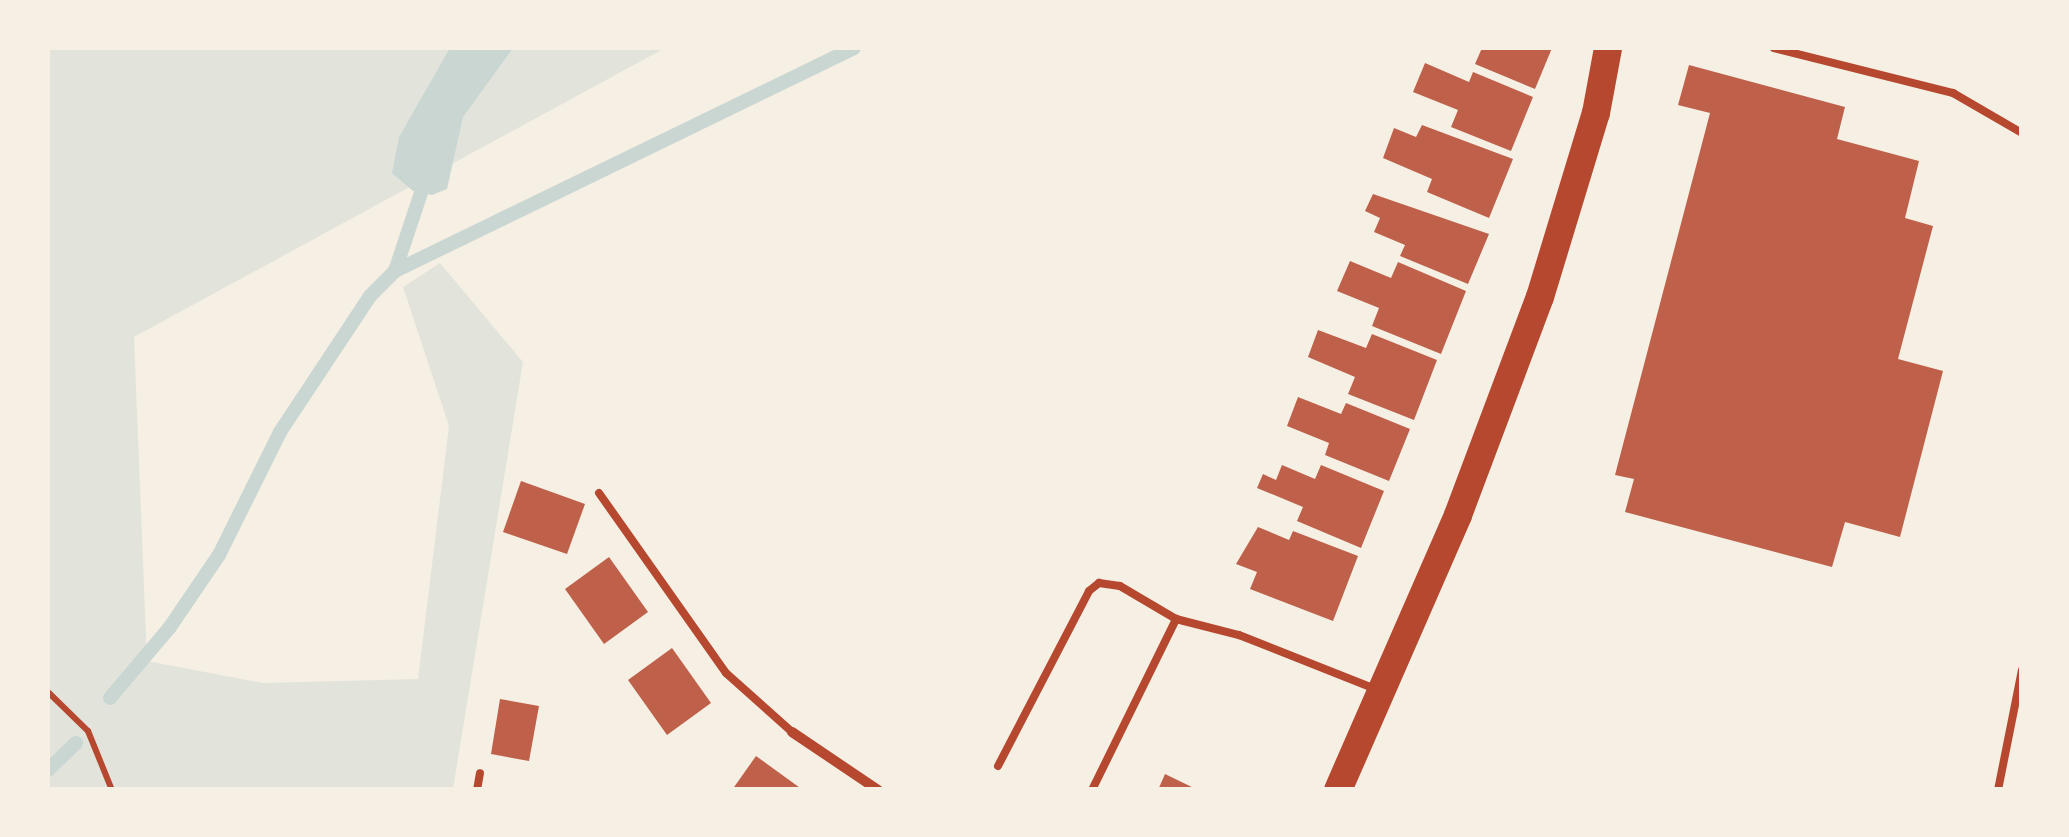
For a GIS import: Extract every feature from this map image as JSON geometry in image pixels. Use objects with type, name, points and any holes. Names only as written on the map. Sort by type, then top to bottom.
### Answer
[{"type":"highway","points":[[1338,790],[1378,690],[1458,515],[1540,297],[1596,112],[1608,48]]},
{"type":"street","points":[[792,732],[878,790]]},
{"type":"lane","points":[[1774,48],[1953,94],[2022,134]]},
{"type":"lane","points":[[598,492],[726,674],[792,732]]},
{"type":"lane","points":[[998,766],[1099,582],[1120,586],[1176,618],[1240,635],[1378,690]]},
{"type":"lane","points":[[1092,790],[1176,618]]},
{"type":"lane","points":[[1998,790],[2022,670]]},
{"type":"lane","points":[[477,790],[480,773]]},
{"type":"path","points":[[48,692],[88,731],[112,790]]},
{"type":"shaded area","points":[[48,48],[665,48],[134,337],[147,661],[263,683],[418,679],[449,426],[403,287],[440,263],[523,362],[453,789],[48,789]]},
{"type":"shaded area","points":[[450,48],[513,48],[463,117],[447,189],[432,195],[413,191],[392,173],[399,137]]},
{"type":"building","points":[[1482,48],[1552,48],[1535,89],[1475,64]]},
{"type":"building","points":[[1425,63],[1469,82],[1473,72],[1533,97],[1511,151],[1451,127],[1458,110],[1413,92]]},
{"type":"building","points":[[1689,65],[1845,107],[1837,139],[1919,161],[1905,218],[1933,226],[1898,359],[1943,371],[1900,537],[1845,522],[1832,567],[1625,512],[1634,479],[1615,475],[1710,113],[1678,105]]},
{"type":"building","points":[[1422,125],[1513,159],[1489,218],[1427,192],[1432,179],[1383,158],[1394,128],[1416,137]]},
{"type":"building","points":[[1373,194],[1489,234],[1468,284],[1400,256],[1405,245],[1374,232],[1380,218],[1365,211]]},
{"type":"building","points":[[1350,261],[1391,278],[1398,262],[1466,291],[1441,354],[1372,326],[1379,308],[1337,291]]},
{"type":"building","points":[[1318,330],[1366,348],[1372,334],[1437,360],[1414,420],[1348,394],[1355,377],[1308,357]]},
{"type":"building","points":[[1298,397],[1341,414],[1346,403],[1410,429],[1389,481],[1325,455],[1329,443],[1287,426]]},
{"type":"building","points":[[1282,465],[1315,479],[1321,465],[1384,491],[1361,548],[1297,521],[1303,507],[1257,488],[1263,474],[1276,480]]},
{"type":"building","points":[[521,481],[585,504],[567,554],[503,532]]},
{"type":"building","points":[[1258,527],[1289,540],[1293,531],[1358,556],[1333,621],[1250,589],[1257,572],[1236,564]]},
{"type":"building","points":[[609,557],[648,612],[604,644],[565,589]]},
{"type":"building","points":[[672,648],[711,703],[667,735],[628,680]]},
{"type":"building","points":[[500,699],[539,706],[529,761],[491,754]]},
{"type":"building","points":[[756,756],[803,790],[732,790]]},
{"type":"building","points":[[1165,774],[1198,790],[1158,790]]},
{"type":"waterway","points":[[110,698],[170,627],[219,555],[280,432],[370,296],[395,271],[854,48]]},
{"type":"waterway","points":[[395,271],[421,193]]},
{"type":"waterway","points":[[48,770],[76,743]]}]
